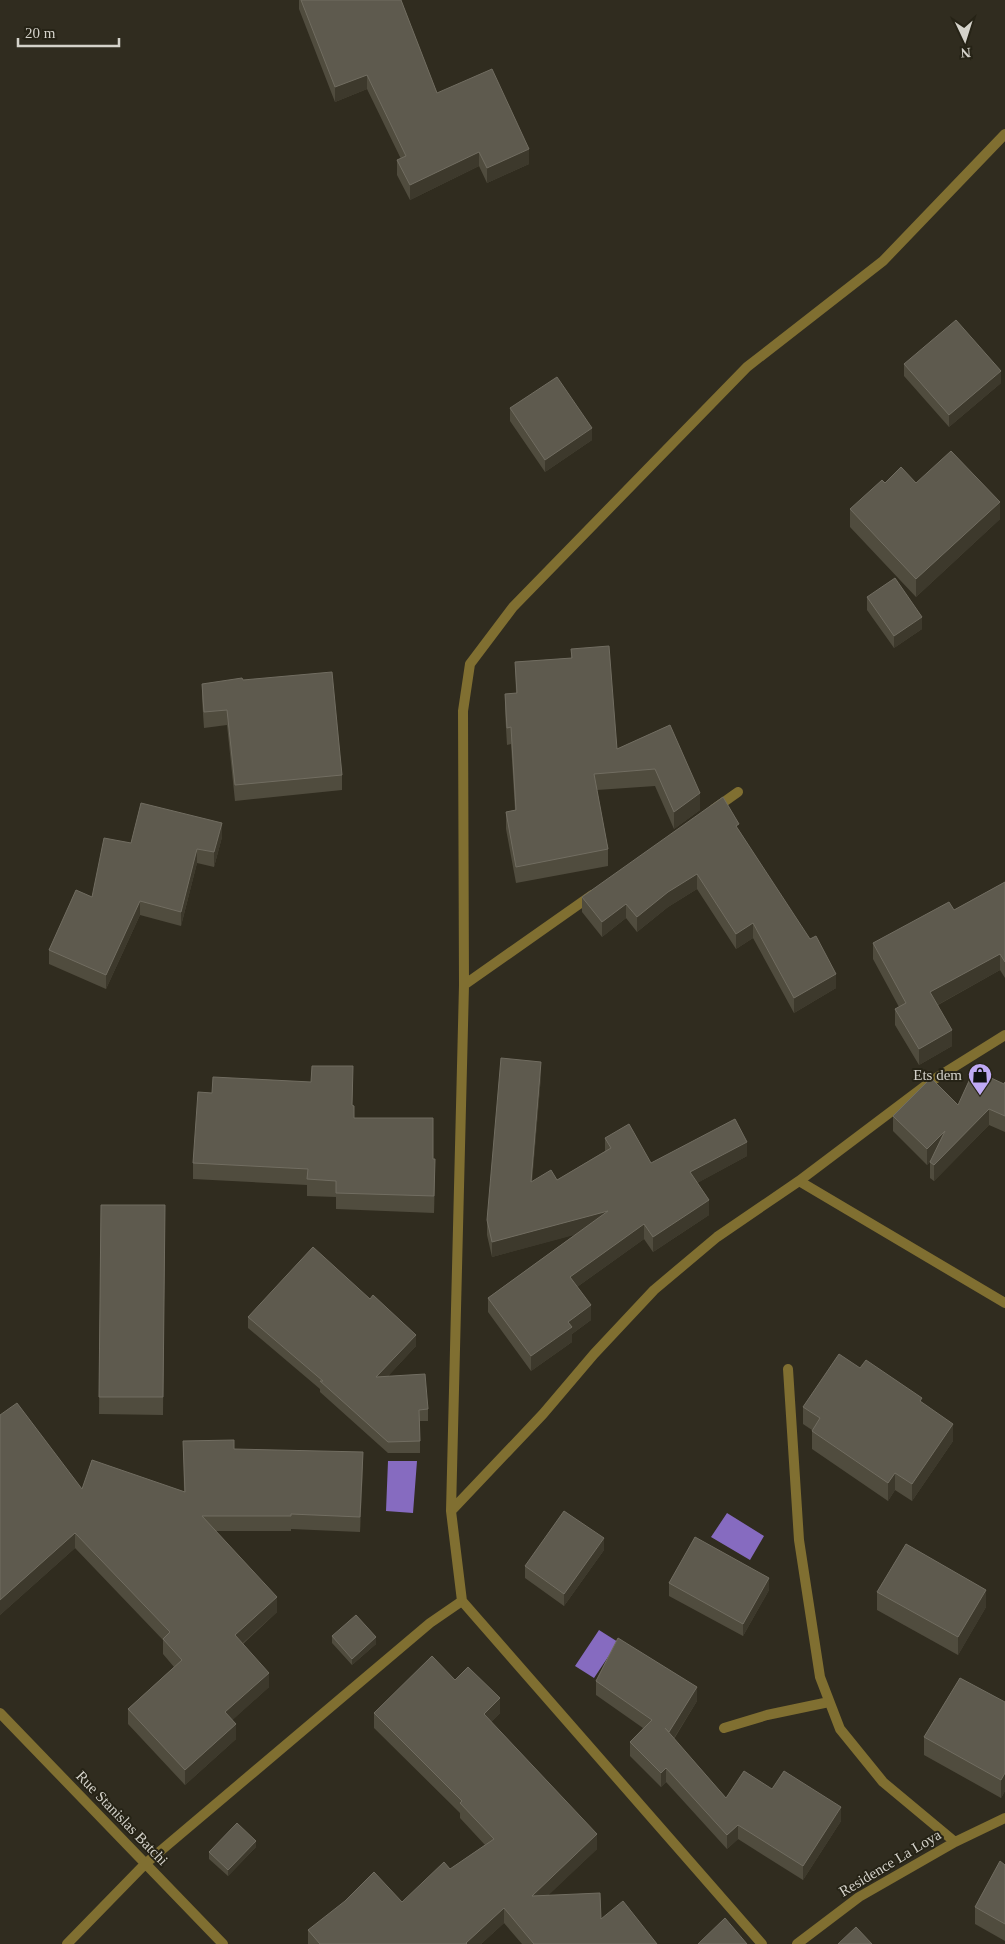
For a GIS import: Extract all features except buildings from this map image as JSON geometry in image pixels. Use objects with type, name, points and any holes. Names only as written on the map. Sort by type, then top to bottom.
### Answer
[{"type":"street","points":[[762,1944],[462,1601],[451,1510],[464,985],[463,711],[470,664],[513,607],[747,367],[883,261],[1005,134]]},
{"type":"street","points":[[706,814],[738,792]]},
{"type":"street","points":[[464,985],[601,888]]},
{"type":"street","points":[[451,1510],[543,1414],[594,1354],[654,1290],[717,1237],[799,1181],[933,1080],[1005,1035]]},
{"type":"street","points":[[799,1181],[1005,1303]]},
{"type":"street","points":[[788,1369],[799,1540],[820,1677],[840,1729],[883,1782],[956,1842]]},
{"type":"street","points":[[67,1944],[146,1864],[430,1623],[462,1601]]},
{"type":"street","points":[[724,1728],[767,1715],[829,1702]]},
{"type":"street","name":"Rue Stanislas Batchi","points":[[0,1712],[223,1944]]},
{"type":"street","name":"Residence La Loya","points":[[797,1944],[859,1897],[956,1842],[1005,1818]]},
{"type":"shaded area","points":[[388,1461],[417,1461],[413,1513],[386,1511]]},
{"type":"shaded area","points":[[727,1513],[764,1536],[750,1560],[711,1537]]},
{"type":"shaded area","points":[[599,1630],[618,1642],[594,1678],[575,1666]]},
{"type":"place","name":"Ets dem","points":[[980,1096]]}]
